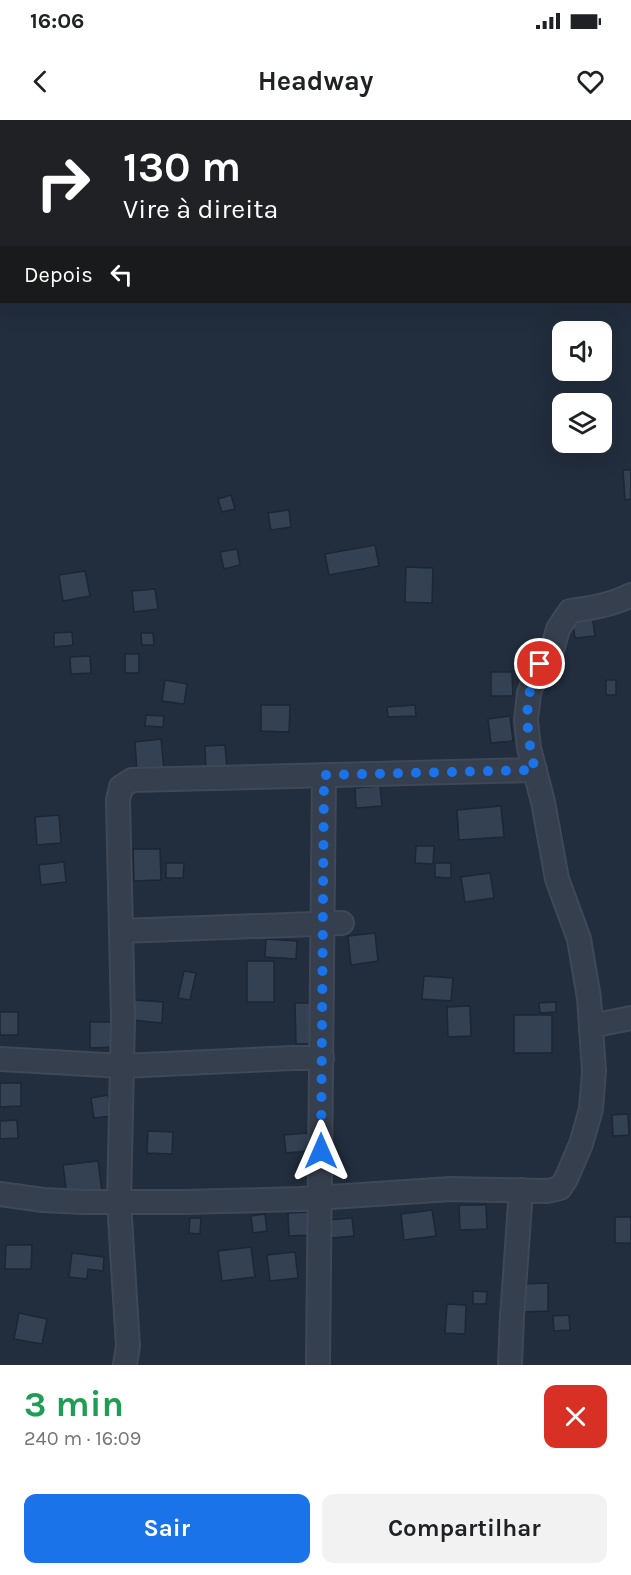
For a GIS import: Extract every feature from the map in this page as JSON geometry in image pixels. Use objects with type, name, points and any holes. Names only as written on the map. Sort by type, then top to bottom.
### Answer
[{"type":"street","points":[[0,1194],[43,1200],[119,1202],[321,1198],[451,1189],[548,1191],[560,1188],[581,1144],[591,1109],[594,1071],[589,998],[579,939],[557,879],[530,748],[526,720],[529,693],[540,664],[554,647],[558,629],[570,611],[599,607],[631,595]]},
{"type":"street","points":[[125,1365],[128,1346],[119,1202],[123,1019],[118,800],[121,787],[132,780],[535,770]]},
{"type":"street","points":[[318,1365],[322,1058],[333,923],[324,775]]},
{"type":"street","points":[[121,931],[333,923]]},
{"type":"street","points":[[591,1026],[631,1018]]},
{"type":"street","points":[[0,1059],[122,1066],[322,1058]]},
{"type":"street","points":[[510,1365],[521,1190]]},
{"type":"building","points":[[623,470],[631,470],[631,499],[625,500]]},
{"type":"building","points":[[231,495],[235,509],[222,512],[218,499]]},
{"type":"building","points":[[289,510],[291,527],[271,530],[268,513]]},
{"type":"building","points":[[375,545],[379,566],[329,575],[325,554]]},
{"type":"building","points":[[237,549],[240,565],[224,569],[220,552]]},
{"type":"building","points":[[406,567],[433,568],[432,603],[405,602]]},
{"type":"building","points":[[85,571],[90,596],[63,601],[59,575]]},
{"type":"building","points":[[155,589],[158,609],[134,612],[132,591]]},
{"type":"building","points":[[592,615],[595,636],[575,638],[572,617]]},
{"type":"building","points":[[72,632],[73,645],[54,647],[54,633]]},
{"type":"building","points":[[141,633],[153,633],[154,645],[142,645]]},
{"type":"building","points":[[125,654],[139,654],[139,673],[125,673]]},
{"type":"building","points":[[90,656],[91,673],[71,674],[70,657]]},
{"type":"building","points":[[491,672],[512,672],[513,696],[491,696]]},
{"type":"building","points":[[165,680],[187,684],[184,704],[162,701]]},
{"type":"building","points":[[606,680],[616,680],[616,695],[606,695]]},
{"type":"building","points":[[261,705],[290,705],[289,732],[259,731],[261,731]]},
{"type":"building","points":[[415,705],[416,716],[388,717],[387,707]]},
{"type":"building","points":[[146,715],[164,716],[163,727],[145,726]]},
{"type":"building","points":[[510,716],[513,741],[491,743],[488,719]]},
{"type":"building","points":[[161,739],[164,769],[137,772],[135,742]]},
{"type":"building","points":[[225,745],[227,769],[206,770],[205,746]]},
{"type":"building","points":[[380,786],[382,806],[356,808],[355,788]]},
{"type":"building","points":[[501,806],[504,837],[459,840],[457,810]]},
{"type":"building","points":[[59,815],[61,843],[37,845],[35,817]]},
{"type":"building","points":[[416,846],[434,846],[433,864],[415,863]]},
{"type":"building","points":[[133,849],[160,849],[161,880],[134,881]]},
{"type":"building","points":[[64,862],[66,882],[41,885],[39,865]]},
{"type":"building","points":[[166,863],[184,863],[183,878],[166,878]]},
{"type":"building","points":[[435,863],[451,863],[451,878],[435,877]]},
{"type":"building","points":[[490,873],[494,898],[465,902],[461,877]]},
{"type":"building","points":[[375,933],[378,961],[351,965],[348,936]]},
{"type":"building","points":[[266,939],[297,941],[296,959],[265,957]]},
{"type":"building","points":[[247,961],[274,961],[274,1002],[247,1002]]},
{"type":"building","points":[[184,971],[196,973],[190,1000],[178,998]]},
{"type":"building","points":[[424,976],[453,978],[451,1001],[422,999]]},
{"type":"building","points":[[134,1000],[163,1002],[162,1023],[132,1020]]},
{"type":"building","points":[[556,1002],[556,1012],[540,1013],[539,1003]]},
{"type":"building","points":[[295,1003],[310,1003],[312,1044],[296,1044]]},
{"type":"building","points":[[470,1006],[471,1036],[448,1037],[447,1007]]},
{"type":"building","points":[[0,1012],[18,1012],[18,1035],[0,1035]]},
{"type":"building","points":[[514,1015],[552,1015],[552,1053],[514,1053]]},
{"type":"building","points":[[90,1022],[113,1022],[114,1047],[90,1048]]},
{"type":"building","points":[[0,1083],[21,1083],[21,1106],[0,1107]]},
{"type":"building","points":[[108,1095],[111,1116],[94,1118],[91,1098]]},
{"type":"building","points":[[628,1114],[629,1135],[613,1136],[612,1115]]},
{"type":"building","points":[[17,1120],[18,1138],[0,1139],[0,1121]]},
{"type":"building","points":[[148,1131],[173,1132],[172,1154],[147,1153]]},
{"type":"building","points":[[308,1133],[310,1151],[286,1153],[284,1135]]},
{"type":"building","points":[[98,1161],[102,1192],[67,1196],[63,1165]]},
{"type":"building","points":[[459,1205],[486,1205],[487,1229],[460,1230]]},
{"type":"building","points":[[432,1210],[436,1236],[404,1240],[401,1214]]},
{"type":"building","points":[[311,1212],[312,1235],[289,1236],[288,1213]]},
{"type":"building","points":[[265,1214],[267,1231],[253,1233],[251,1216]]},
{"type":"building","points":[[615,1217],[631,1217],[631,1243],[615,1243]]},
{"type":"building","points":[[190,1218],[201,1218],[200,1234],[189,1233]]},
{"type":"building","points":[[352,1218],[354,1236],[331,1238],[328,1220]]},
{"type":"building","points":[[6,1245],[32,1245],[31,1269],[5,1269]]},
{"type":"building","points":[[251,1247],[255,1277],[222,1281],[218,1251]]},
{"type":"building","points":[[295,1252],[298,1278],[270,1281],[267,1255]]},
{"type":"building","points":[[72,1253],[104,1257],[103,1271],[88,1269],[87,1279],[69,1277]]},
{"type":"building","points":[[548,1283],[548,1311],[524,1312],[523,1284]]},
{"type":"building","points":[[473,1291],[487,1292],[486,1304],[473,1304]]},
{"type":"building","points":[[447,1304],[466,1305],[465,1334],[445,1333]]},
{"type":"building","points":[[19,1313],[47,1319],[42,1344],[14,1339]]},
{"type":"building","points":[[569,1315],[570,1330],[554,1331],[553,1316]]},
{"type":"route","points":[[321,1151],[324,775],[535,770],[526,720],[529,693],[540,664]]}]
